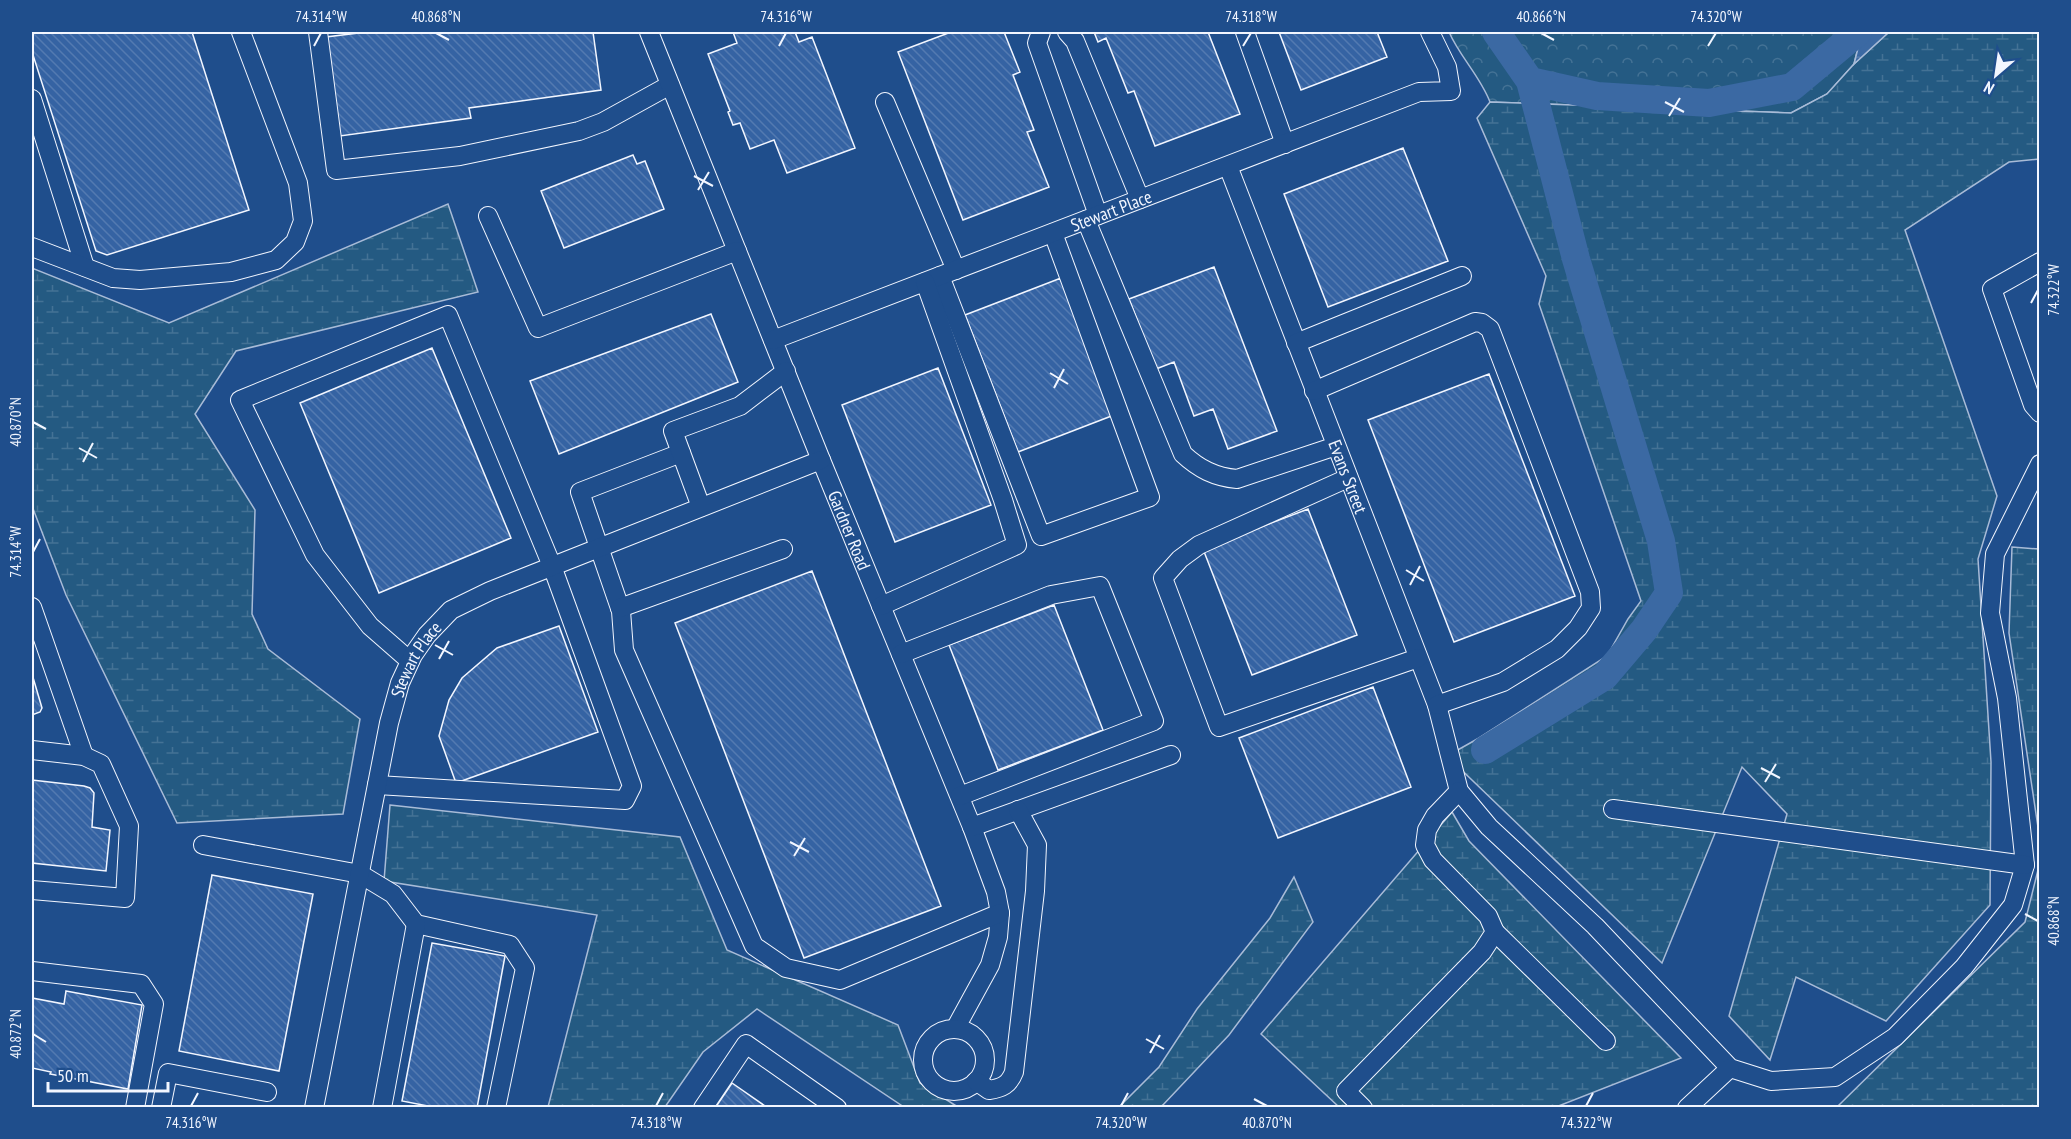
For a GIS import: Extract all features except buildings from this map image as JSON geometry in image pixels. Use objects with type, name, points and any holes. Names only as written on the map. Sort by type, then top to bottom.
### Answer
[{"type":"street","points":[[33,243],[112,278],[131,279],[231,272],[276,260],[295,242],[303,221],[298,183],[241,32]]},
{"type":"street","points":[[318,32],[336,170],[460,156],[579,131],[603,122],[670,85]]},
{"type":"street","name":"Gardner Road","points":[[649,32],[821,460],[960,796],[996,892],[1000,913],[998,937],[990,965],[955,1029]]},
{"type":"street","points":[[1041,32],[1037,44],[1081,167],[1092,218],[1183,454],[1204,471],[1220,477],[1237,479],[1336,446]]},
{"type":"street","points":[[1066,32],[1075,41],[1140,200]]},
{"type":"street","points":[[1245,32],[1285,144]]},
{"type":"street","name":"Stewart Place","points":[[773,340],[1419,92],[1451,91],[1447,67],[1430,32]]},
{"type":"street","points":[[32,99],[85,267]]},
{"type":"street","points":[[881,606],[1017,545],[940,276],[885,102]]},
{"type":"street","name":"Evans Street","points":[[1228,166],[1437,705],[1459,791]]},
{"type":"street","points":[[488,216],[538,328],[737,250]]},
{"type":"street","points":[[940,276],[1041,536],[1150,496],[1053,233]]},
{"type":"street","points":[[2040,262],[1992,289],[2033,405],[2040,413]]},
{"type":"street","points":[[1296,343],[1462,276]]},
{"type":"street","points":[[377,785],[625,800],[632,786],[552,566],[448,315],[240,400],[315,555],[370,626],[410,661]]},
{"type":"street","points":[[1314,391],[1475,322],[1482,323],[1490,329],[1590,592],[1591,608],[1578,628],[1557,649],[1503,682],[1437,705]]},
{"type":"street","points":[[701,507],[673,431],[740,406],[786,371]]},
{"type":"street","points":[[681,453],[580,492],[620,608],[624,650],[754,946],[786,968],[840,980],[1000,913]]},
{"type":"street","name":"Stewart Place","points":[[314,1107],[389,723],[400,683],[410,661],[427,635],[451,610],[490,591],[821,460]]},
{"type":"street","points":[[1606,1041],[1495,932],[1488,916],[1433,860],[1425,844],[1427,830],[1435,816],[1459,791],[1489,827],[1595,926],[1730,1068],[1771,1081],[1835,1077],[1895,1037],[1964,967],[2013,905],[2025,865],[2007,698],[1990,613],[1995,554],[2040,464]]},
{"type":"street","points":[[1348,478],[1199,545],[1180,558],[1163,578],[1219,727],[1418,658]]},
{"type":"street","points":[[620,608],[783,549]]},
{"type":"street","points":[[901,654],[1051,596],[1100,586],[1154,721],[960,796]]},
{"type":"street","points":[[32,607],[84,756]]},
{"type":"street","points":[[32,750],[84,756],[101,764],[129,826],[125,898],[32,890]]},
{"type":"street","points":[[972,827],[1171,755]]},
{"type":"street","points":[[1613,809],[2025,865]]},
{"type":"street","points":[[976,1081],[989,1090],[1000,1088],[1010,1082],[1014,1072],[1035,891],[1036,857],[1036,845],[1018,810]]},
{"type":"street","points":[[203,845],[360,874],[393,894],[416,924],[510,945],[525,968],[496,1107]]},
{"type":"street","points":[[382,1107],[416,924]]},
{"type":"street","points":[[1363,1107],[1346,1091],[1482,952],[1495,932]]},
{"type":"street","points":[[32,971],[141,984],[154,1004],[135,1107]]},
{"type":"street","points":[[955,1029],[972,1034],[983,1050],[985,1063],[976,1081],[961,1090],[951,1091],[931,1081],[926,1073],[923,1054],[935,1036],[944,1030],[955,1029]]},
{"type":"street","points":[[703,1107],[746,1044],[837,1107]]},
{"type":"street","points":[[1687,1107],[1730,1068]]},
{"type":"street","points":[[161,1107],[168,1073],[267,1092]]},
{"type":"green space","points":[[1449,32],[1862,32],[1854,64],[1827,94],[1791,113],[1490,102]]},
{"type":"green space","points":[[1889,32],[2039,32],[2039,159],[2009,162],[1905,230],[1997,496],[1978,559],[1991,762],[1990,905],[1886,1021],[1796,977],[1770,1060],[1729,1016],[1787,814],[1742,767],[1662,963],[1447,756],[1607,656],[1641,601],[1539,304],[1546,276],[1477,118],[1490,102],[1791,113],[1827,94],[1854,64]]},
{"type":"green space","points":[[448,204],[478,292],[236,351],[195,414],[255,510],[252,614],[268,649],[360,719],[343,814],[177,823],[66,595],[32,506],[32,268],[169,323]]},
{"type":"green space","points":[[2012,547],[2039,549],[2039,834],[2009,633]]},
{"type":"green space","points":[[390,805],[680,837],[727,950],[898,1025],[920,1083],[958,1107],[904,1107],[757,1009],[703,1052],[665,1107],[548,1107],[597,915],[384,881]]},
{"type":"green space","points":[[1452,812],[1469,841],[1681,1058],[1556,1107],[1339,1107],[1261,1034]]},
{"type":"green space","points":[[2039,866],[2039,1107],[1837,1107],[2025,922]]},
{"type":"green space","points":[[1294,877],[1313,922],[1229,1035],[1161,1107],[1119,1107],[1159,1067],[1197,1009],[1270,918]]},
{"type":"water","points":[[1862,32],[1889,32],[1854,64]]},
{"type":"waterway","points":[[1496,32],[1530,81]]},
{"type":"waterway","points":[[1485,750],[1605,676],[1644,630],[1669,593],[1661,541],[1576,259],[1530,81],[1597,96],[1709,103],[1792,87],[1858,32]]}]
